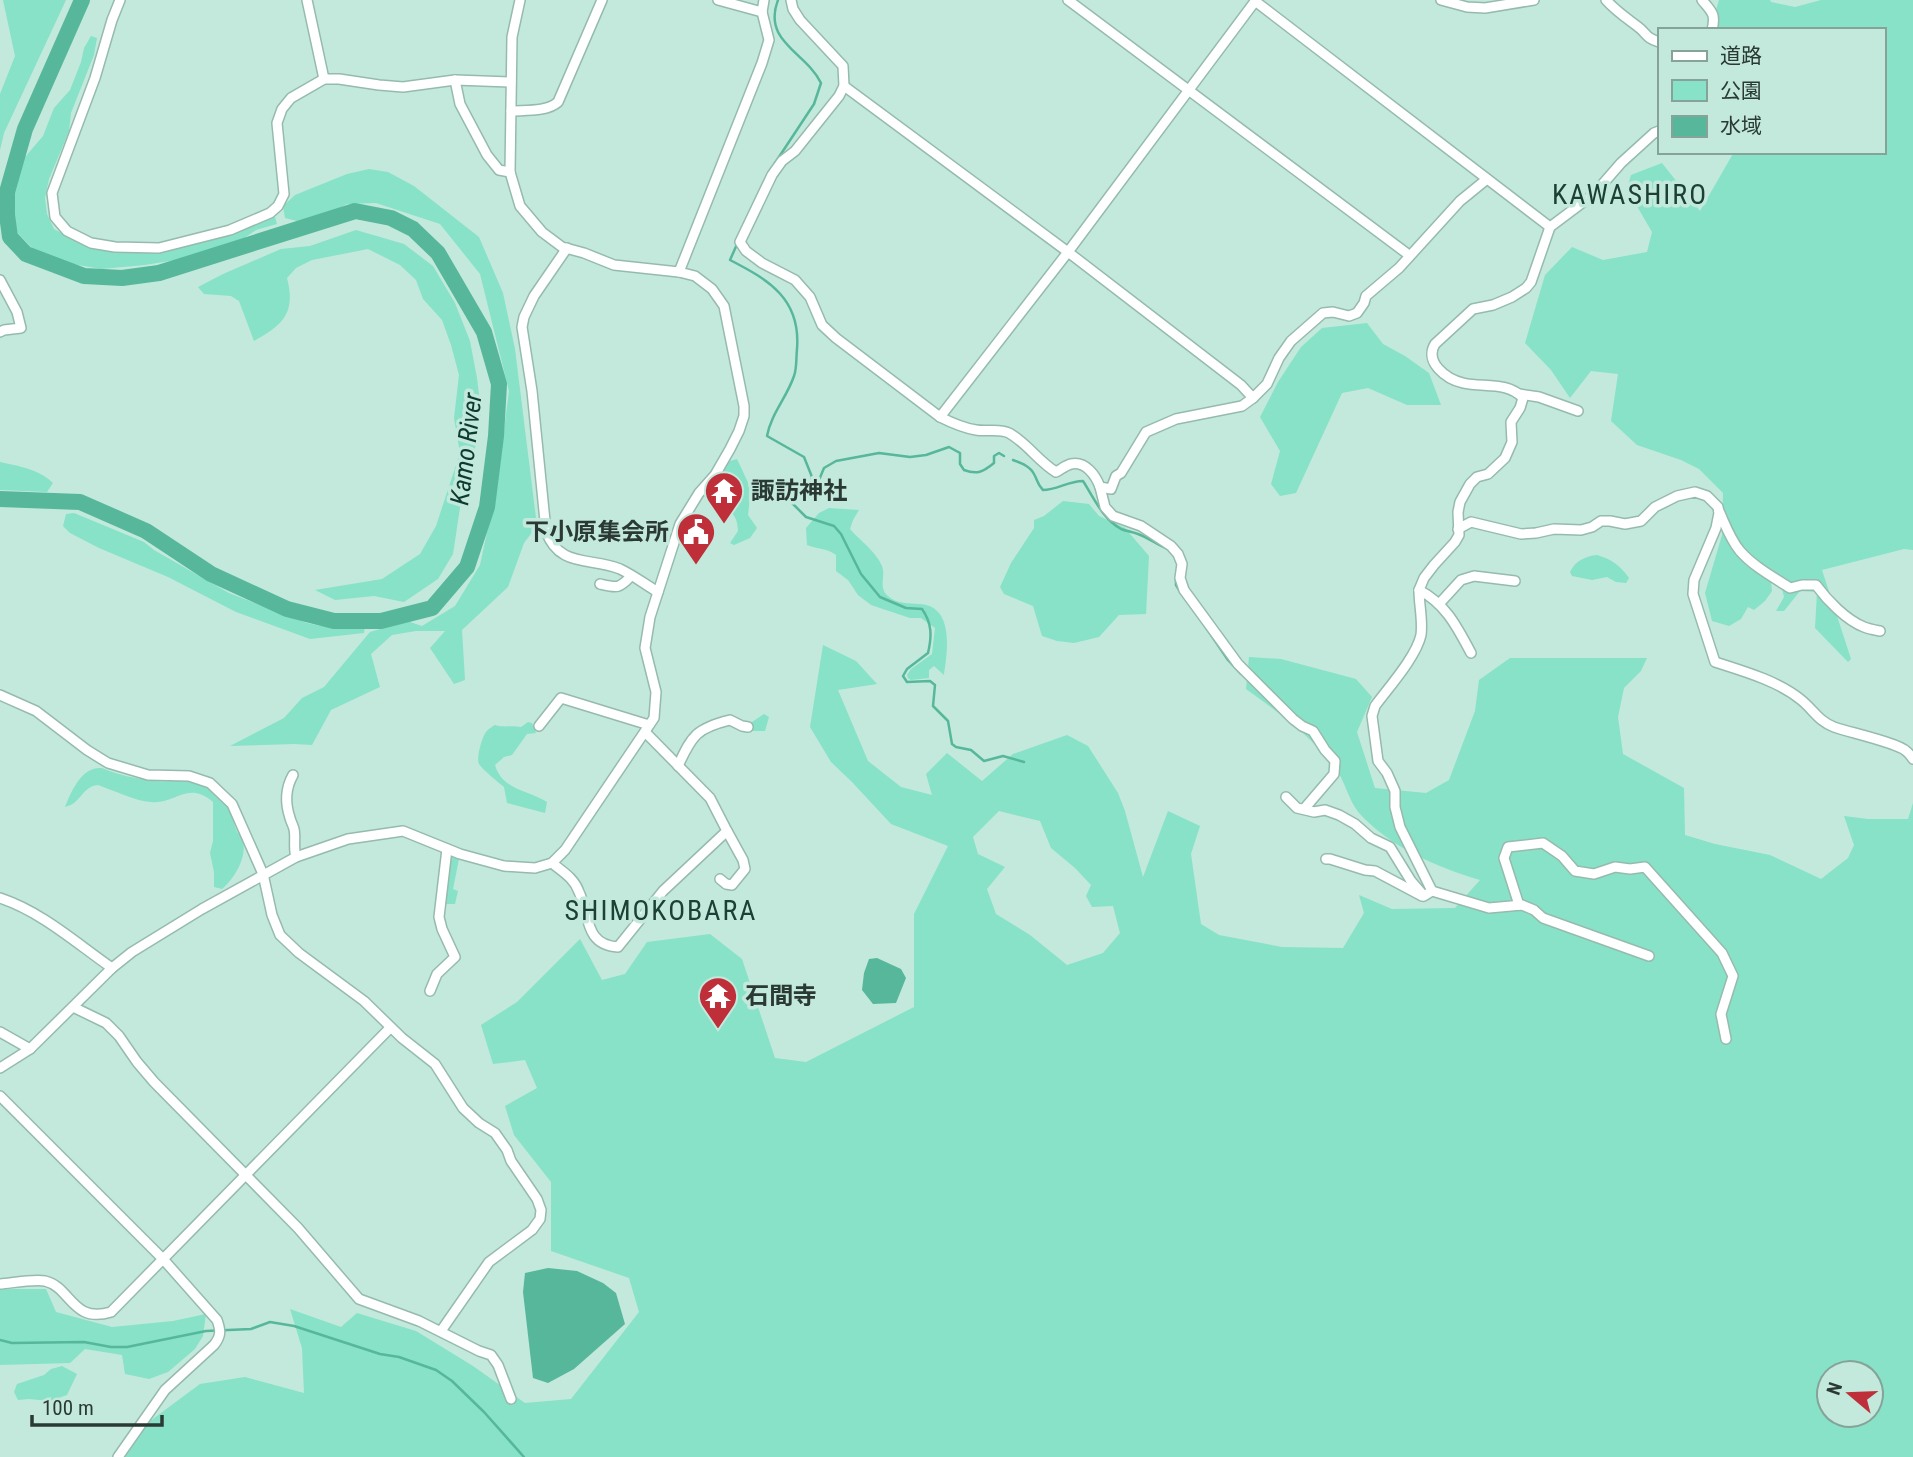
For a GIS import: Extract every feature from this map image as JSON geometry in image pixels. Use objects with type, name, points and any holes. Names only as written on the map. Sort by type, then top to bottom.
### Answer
[{"type":"street","points":[[120,0],[51,193],[55,217],[67,231],[91,243],[115,247],[159,248],[230,230],[270,213],[278,206],[284,194],[277,123],[282,109],[291,98],[324,79],[403,87],[455,80],[511,82]]},
{"type":"street","points":[[307,0],[324,79]]},
{"type":"street","points":[[0,1068],[30,1049],[112,968],[132,952],[296,857],[348,839],[403,831],[447,849],[504,866],[535,868],[552,863],[565,850],[654,718],[656,692],[645,648],[650,617],[680,524],[699,493],[715,475],[739,431],[744,406],[724,306],[712,289],[695,276],[614,265],[562,247],[542,232],[520,206],[510,172],[512,37],[520,0]]},
{"type":"street","points":[[511,111],[547,108],[558,102],[602,0]]},
{"type":"street","points":[[718,0],[762,12]]},
{"type":"street","points":[[679,272],[762,63],[769,40],[762,12],[764,0]]},
{"type":"street","points":[[791,0],[800,20],[843,66],[844,86],[826,114],[772,175],[740,242],[762,263],[795,280],[810,297],[822,325],[940,417],[958,426],[1007,432],[1056,472],[1072,464],[1088,469],[1096,476],[1105,507],[1112,516],[1141,526],[1171,546],[1182,564],[1180,578],[1184,590],[1238,664],[1293,719],[1314,731],[1335,761],[1334,774],[1304,809]]},
{"type":"street","points":[[1068,0],[1409,256]]},
{"type":"street","points":[[940,417],[1068,252],[1255,0],[1550,227]]},
{"type":"street","points":[[1441,0],[1467,8],[1485,8],[1534,0]]},
{"type":"street","points":[[1606,0],[1619,14],[1639,27],[1648,38],[1658,42]]},
{"type":"street","points":[[1702,0],[1714,14],[1713,28]]},
{"type":"street","points":[[455,80],[460,104],[487,155],[499,170],[510,172]]},
{"type":"street","points":[[844,86],[1068,252],[1241,385],[1253,398]]},
{"type":"street","points":[[1578,411],[1510,389],[1463,383],[1450,378],[1433,362],[1431,350],[1473,309],[1493,305],[1526,288],[1531,282],[1550,227],[1594,194],[1621,163],[1658,130]]},
{"type":"street","points":[[1100,487],[1111,489],[1116,476],[1121,473],[1146,432],[1176,419],[1242,406],[1253,398],[1267,384],[1279,358],[1291,341],[1323,313],[1333,312],[1349,316],[1357,313],[1366,296],[1399,268],[1460,201],[1487,179]]},
{"type":"street","points":[[567,248],[534,296],[522,327],[532,391],[546,531],[551,545],[568,559],[620,569],[658,592]]},
{"type":"street","points":[[0,280],[17,312],[21,328],[0,332]]},
{"type":"street","points":[[1428,894],[1400,827],[1395,807],[1395,791],[1378,761],[1372,716],[1375,706],[1417,648],[1421,634],[1419,590],[1433,565],[1459,535],[1457,518],[1460,502],[1469,484],[1477,477],[1488,474],[1505,458],[1512,442],[1511,422],[1520,408],[1522,398],[1519,394]]},
{"type":"street","points":[[1458,529],[1471,522],[1521,534],[1554,529],[1581,530],[1601,521],[1633,523],[1641,521],[1655,507],[1677,496],[1695,492],[1707,496],[1718,509],[1735,544],[1753,563],[1790,588],[1816,585],[1828,601],[1852,620],[1863,627],[1881,631]]},
{"type":"street","points":[[1718,509],[1716,528],[1694,580],[1693,594],[1715,662],[1765,680],[1789,692],[1800,699],[1821,721],[1898,746],[1905,749],[1913,759]]},
{"type":"street","points":[[600,584],[615,588],[631,576]]},
{"type":"street","points":[[1438,604],[1461,580],[1474,576],[1515,581]]},
{"type":"street","points":[[1419,590],[1433,597],[1455,622],[1471,653]]},
{"type":"street","points":[[0,695],[36,711],[108,763],[148,775],[188,776],[211,783],[232,804],[263,874],[272,915],[280,935],[299,953],[364,1001],[390,1028],[435,1064],[463,1108],[495,1133],[507,1150],[511,1161],[537,1199],[541,1210],[540,1219],[532,1230],[489,1262],[442,1331]]},
{"type":"street","points":[[539,726],[561,698],[647,729],[709,798],[743,860],[745,869],[732,885],[720,879]]},
{"type":"street","points":[[678,766],[688,744],[701,730],[730,720],[748,727]]},
{"type":"street","points":[[293,775],[286,797],[294,830],[293,846],[296,857]]},
{"type":"street","points":[[1286,797],[1297,808],[1314,812],[1325,810],[1339,815],[1371,838],[1390,847],[1411,881],[1428,894],[1489,908],[1519,905],[1534,910],[1543,918],[1649,956]]},
{"type":"street","points":[[552,863],[572,878],[579,891],[591,933],[607,946],[618,947],[663,891],[727,831]]},
{"type":"street","points":[[1519,905],[1504,858],[1508,847],[1543,843],[1562,856],[1575,870],[1594,874],[1615,867],[1646,867],[1723,953],[1733,976],[1721,1014],[1726,1039]]},
{"type":"street","points":[[430,991],[437,974],[455,957],[439,917],[447,849]]},
{"type":"street","points":[[1326,859],[1375,871],[1420,896],[1428,894]]},
{"type":"street","points":[[0,898],[20,904],[43,918],[112,968]]},
{"type":"street","points":[[73,1007],[106,1023],[119,1036],[154,1083],[299,1228],[359,1299],[442,1331],[465,1345],[492,1355],[510,1399]]},
{"type":"street","points":[[0,1284],[44,1281],[57,1287],[74,1306],[88,1313],[100,1315],[111,1312],[390,1028]]},
{"type":"street","points":[[0,1032],[30,1049]]},
{"type":"street","points":[[0,1096],[163,1259],[217,1320],[220,1328],[220,1336],[214,1345],[165,1390],[118,1457]]},
{"type":"green space","points":[[3,0],[66,0],[4,133],[0,150],[0,94],[15,56]]},
{"type":"green space","points":[[1719,0],[1770,0],[1795,7],[1821,0],[1913,0],[1913,550],[1904,549],[1822,570],[1851,659],[1848,662],[1815,628],[1817,592],[1800,591],[1784,611],[1776,611],[1784,597],[1780,581],[1770,573],[1772,591],[1765,601],[1754,610],[1748,607],[1741,619],[1729,626],[1712,621],[1705,593],[1722,535],[1723,493],[1699,469],[1637,445],[1611,421],[1618,374],[1591,371],[1570,398],[1551,370],[1525,343],[1545,275],[1572,247],[1603,260],[1647,252],[1652,232],[1627,189],[1631,175],[1662,163],[1700,211],[1733,154],[1885,154],[1885,28],[1711,28]]},
{"type":"green space","points":[[91,36],[97,38],[94,55],[71,113],[69,131],[49,179],[45,198],[47,214],[54,229],[81,244],[108,250],[160,251],[275,217],[277,224],[256,230],[234,245],[194,257],[145,265],[101,269],[67,263],[34,250],[14,229],[11,198],[20,163],[43,136],[54,108],[70,90],[84,48]]},
{"type":"green space","points":[[369,169],[388,172],[414,186],[479,237],[503,293],[515,349],[537,526],[524,543],[508,587],[462,630],[465,680],[454,684],[430,648],[445,631],[416,631],[392,635],[371,654],[380,687],[331,710],[312,745],[230,746],[284,718],[302,698],[324,687],[370,632],[407,621],[422,626],[455,606],[480,565],[497,485],[509,391],[480,274],[440,224],[376,203],[347,204],[322,217],[301,222],[285,218],[283,206],[295,195],[347,174]]},
{"type":"green space","points":[[356,230],[404,244],[433,266],[455,303],[470,341],[477,378],[481,411],[475,448],[463,488],[453,554],[438,579],[404,602],[374,596],[335,600],[315,590],[382,579],[420,554],[436,526],[460,453],[454,418],[459,375],[442,320],[423,299],[416,280],[400,265],[368,249],[312,260],[296,268],[287,278],[290,300],[285,317],[273,329],[254,341],[239,301],[231,296],[204,294],[198,287],[281,249],[310,246]]},
{"type":"green space","points":[[1367,323],[1383,344],[1429,373],[1441,405],[1407,405],[1368,388],[1342,393],[1296,493],[1280,496],[1271,484],[1280,451],[1260,417],[1278,382],[1301,347],[1322,328]]},
{"type":"green space","points":[[737,459],[751,489],[748,515],[757,528],[750,538],[734,545],[730,543],[738,531],[734,516],[715,507],[703,494],[730,461]]},
{"type":"green space","points":[[0,462],[35,471],[53,483],[47,492],[0,490]]},
{"type":"green space","points":[[1063,501],[1089,504],[1099,516],[1125,528],[1149,556],[1146,614],[1119,615],[1099,637],[1074,643],[1042,636],[1033,606],[1004,594],[1000,587],[1011,563],[1034,528],[1034,520],[1044,516]]},
{"type":"green space","points":[[829,508],[859,510],[850,529],[879,560],[883,570],[883,589],[891,599],[930,606],[938,612],[946,631],[944,675],[934,666],[929,670],[929,678],[911,680],[907,675],[932,654],[935,628],[921,618],[910,618],[871,605],[836,571],[836,555],[807,545],[806,528],[819,513]]},
{"type":"green space","points":[[74,513],[144,542],[229,593],[307,623],[321,626],[365,626],[364,633],[310,639],[236,612],[168,577],[70,533],[63,526],[66,514]]},
{"type":"green space","points":[[1597,555],[1623,570],[1629,578],[1626,583],[1607,577],[1592,580],[1572,576],[1570,572],[1578,562]]},
{"type":"green space","points":[[823,645],[856,661],[877,684],[838,690],[868,761],[901,787],[932,795],[926,774],[947,753],[982,781],[1013,754],[1067,735],[1088,746],[1118,793],[1143,877],[1168,811],[1200,826],[1191,854],[1201,924],[1219,935],[1282,947],[1343,948],[1364,913],[1359,895],[1392,909],[1455,908],[1480,880],[1447,869],[1399,846],[1371,825],[1355,808],[1338,772],[1324,754],[1293,724],[1246,689],[1249,657],[1281,659],[1356,679],[1372,697],[1357,732],[1375,788],[1426,793],[1449,780],[1475,711],[1479,680],[1510,658],[1647,658],[1641,671],[1624,688],[1618,717],[1623,754],[1684,788],[1685,835],[1770,855],[1821,879],[1848,858],[1854,845],[1844,816],[1908,819],[1913,803],[1913,1457],[124,1457],[142,1427],[200,1384],[245,1377],[304,1393],[302,1348],[290,1309],[341,1327],[357,1313],[416,1331],[473,1366],[525,1403],[571,1399],[639,1312],[629,1278],[551,1251],[551,1182],[514,1135],[505,1106],[537,1088],[525,1060],[493,1064],[481,1025],[517,1002],[580,939],[602,980],[625,974],[647,942],[710,934],[742,959],[775,1058],[806,1062],[914,1007],[914,914],[948,846],[891,824],[831,762],[810,727]],"holes":[[[999,811],[1040,821],[1051,848],[1091,885],[1086,896],[1092,907],[1113,906],[1120,933],[1103,953],[1067,965],[1030,935],[996,914],[987,889],[1005,867],[978,854],[973,837]]]},
{"type":"green space","points":[[764,714],[769,717],[765,731],[750,731],[752,722]]},
{"type":"green space","points":[[528,722],[532,723],[536,733],[527,734],[512,755],[504,757],[495,765],[503,780],[510,785],[547,802],[545,813],[507,803],[504,787],[478,761],[486,731],[495,725],[521,727]]},
{"type":"green space","points":[[102,768],[148,780],[201,783],[215,792],[230,811],[244,848],[241,861],[227,885],[222,889],[214,887],[210,853],[213,841],[213,802],[204,796],[188,793],[151,802],[131,798],[98,785],[92,786],[75,802],[65,807],[82,776],[92,769]]},
{"type":"green space","points":[[448,856],[459,859],[453,889],[458,891],[455,904],[444,904]]},
{"type":"green space","points":[[0,1289],[46,1289],[56,1312],[112,1327],[173,1321],[206,1314],[203,1336],[195,1349],[168,1372],[149,1379],[125,1374],[122,1355],[85,1349],[70,1363],[0,1365]]},
{"type":"green space","points":[[62,1366],[77,1374],[67,1395],[50,1401],[18,1400],[14,1392],[17,1384]]},
{"type":"water","points":[[877,958],[901,969],[906,978],[896,1003],[873,1004],[862,990],[869,959]]},
{"type":"water","points":[[548,1268],[577,1271],[603,1283],[616,1293],[625,1324],[574,1369],[548,1383],[533,1378],[523,1292],[525,1273]]},
{"type":"waterway","name":"Kamo River","points":[[0,499],[80,502],[146,531],[211,574],[287,609],[334,621],[381,621],[432,608],[467,567],[487,507],[499,384],[484,332],[438,253],[413,229],[391,218],[355,211],[159,273],[122,278],[84,276],[26,254],[10,237],[7,192],[25,129],[82,0]]},
{"type":"waterway","points":[[775,163],[814,104],[821,83],[781,37],[775,14],[778,0]]},
{"type":"waterway","points":[[738,242],[730,260],[757,275],[780,293],[794,317],[797,332],[795,373],[767,436],[804,457],[812,477],[811,486],[796,495],[792,503],[806,517],[834,526],[841,534],[861,574],[880,597],[906,608],[922,609],[930,630],[928,653],[907,669],[903,676],[907,682],[930,681],[935,685],[933,706],[948,721],[952,744],[971,750],[984,761],[1003,756],[1024,762]]},
{"type":"waterway","points":[[811,486],[819,480],[824,468],[836,461],[879,453],[910,457],[949,447],[960,453],[960,464],[964,470],[973,472],[980,472],[990,466],[994,463],[994,456],[999,453],[1004,456]]},
{"type":"waterway","points":[[1013,460],[1030,469],[1043,490],[1083,481],[1099,507],[1114,524],[1168,549]]},
{"type":"waterway","points":[[1176,580],[1181,593]]},
{"type":"waterway","points":[[1205,626],[1241,674]]},
{"type":"waterway","points":[[0,1340],[12,1343],[84,1342],[127,1347],[206,1331],[251,1329],[270,1322],[294,1326],[436,1370],[452,1381],[484,1412],[524,1457]]},
{"type":"place","name":"諏訪神社","points":[[724,525]]},
{"type":"place","name":"下小原集会所","points":[[696,566]]},
{"type":"place","name":"石間寺","points":[[718,1030]]},
{"type":"district","name":"KAWASHIRO","points":[[1630,194]]},
{"type":"district","name":"SHIMOKOBARA","points":[[661,910]]}]
